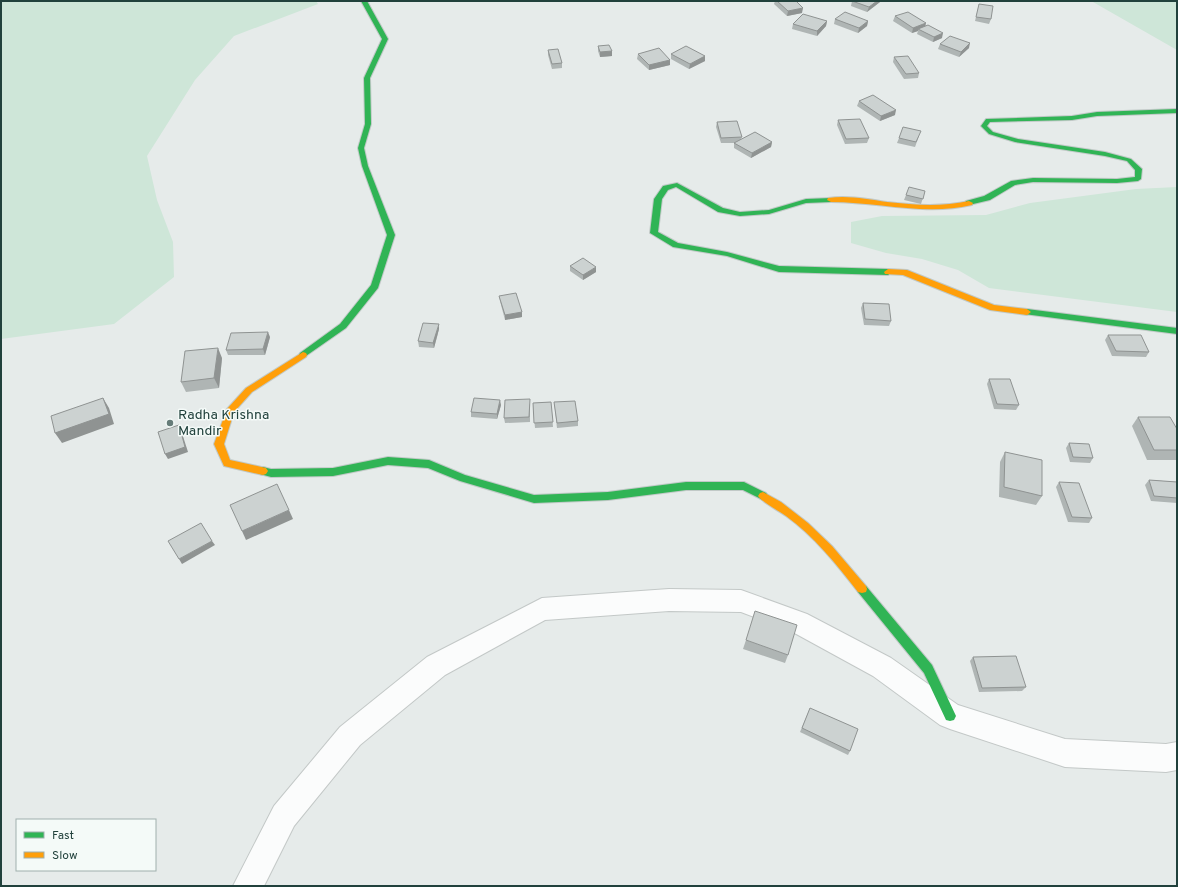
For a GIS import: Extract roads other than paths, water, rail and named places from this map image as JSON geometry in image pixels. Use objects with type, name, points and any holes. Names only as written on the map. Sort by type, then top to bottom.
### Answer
[{"type":"street","points":[[364,1],[385,39],[367,78],[368,124],[361,148],[365,166],[391,235],[375,286],[343,326],[293,363],[249,390],[230,411],[219,444],[227,463],[271,473],[333,472],[388,462],[429,464],[463,478],[534,499],[608,496],[686,486],[744,486],[784,508],[824,543],[928,669],[950,716]]},
{"type":"street","points":[[1177,111],[1097,114],[1072,118],[998,119],[988,120],[984,126],[991,133],[1017,141],[1105,154],[1129,160],[1139,169],[1138,179],[1117,182],[1033,180],[1013,183],[987,198],[955,207],[912,207],[850,199],[806,201],[769,212],[740,214],[721,210],[677,185],[665,188],[658,199],[654,233],[676,245],[727,254],[778,269],[904,272],[993,308],[1094,319],[1177,331]]},
{"type":"street","points":[[248,886],[284,816],[350,736],[436,666],[542,609],[669,600],[741,601],[798,622],[882,667],[950,716],[1065,753],[1166,758],[1177,756]]},
{"type":"place","name":"Radha Krishna Mandir","points":[[170,423]]}]
